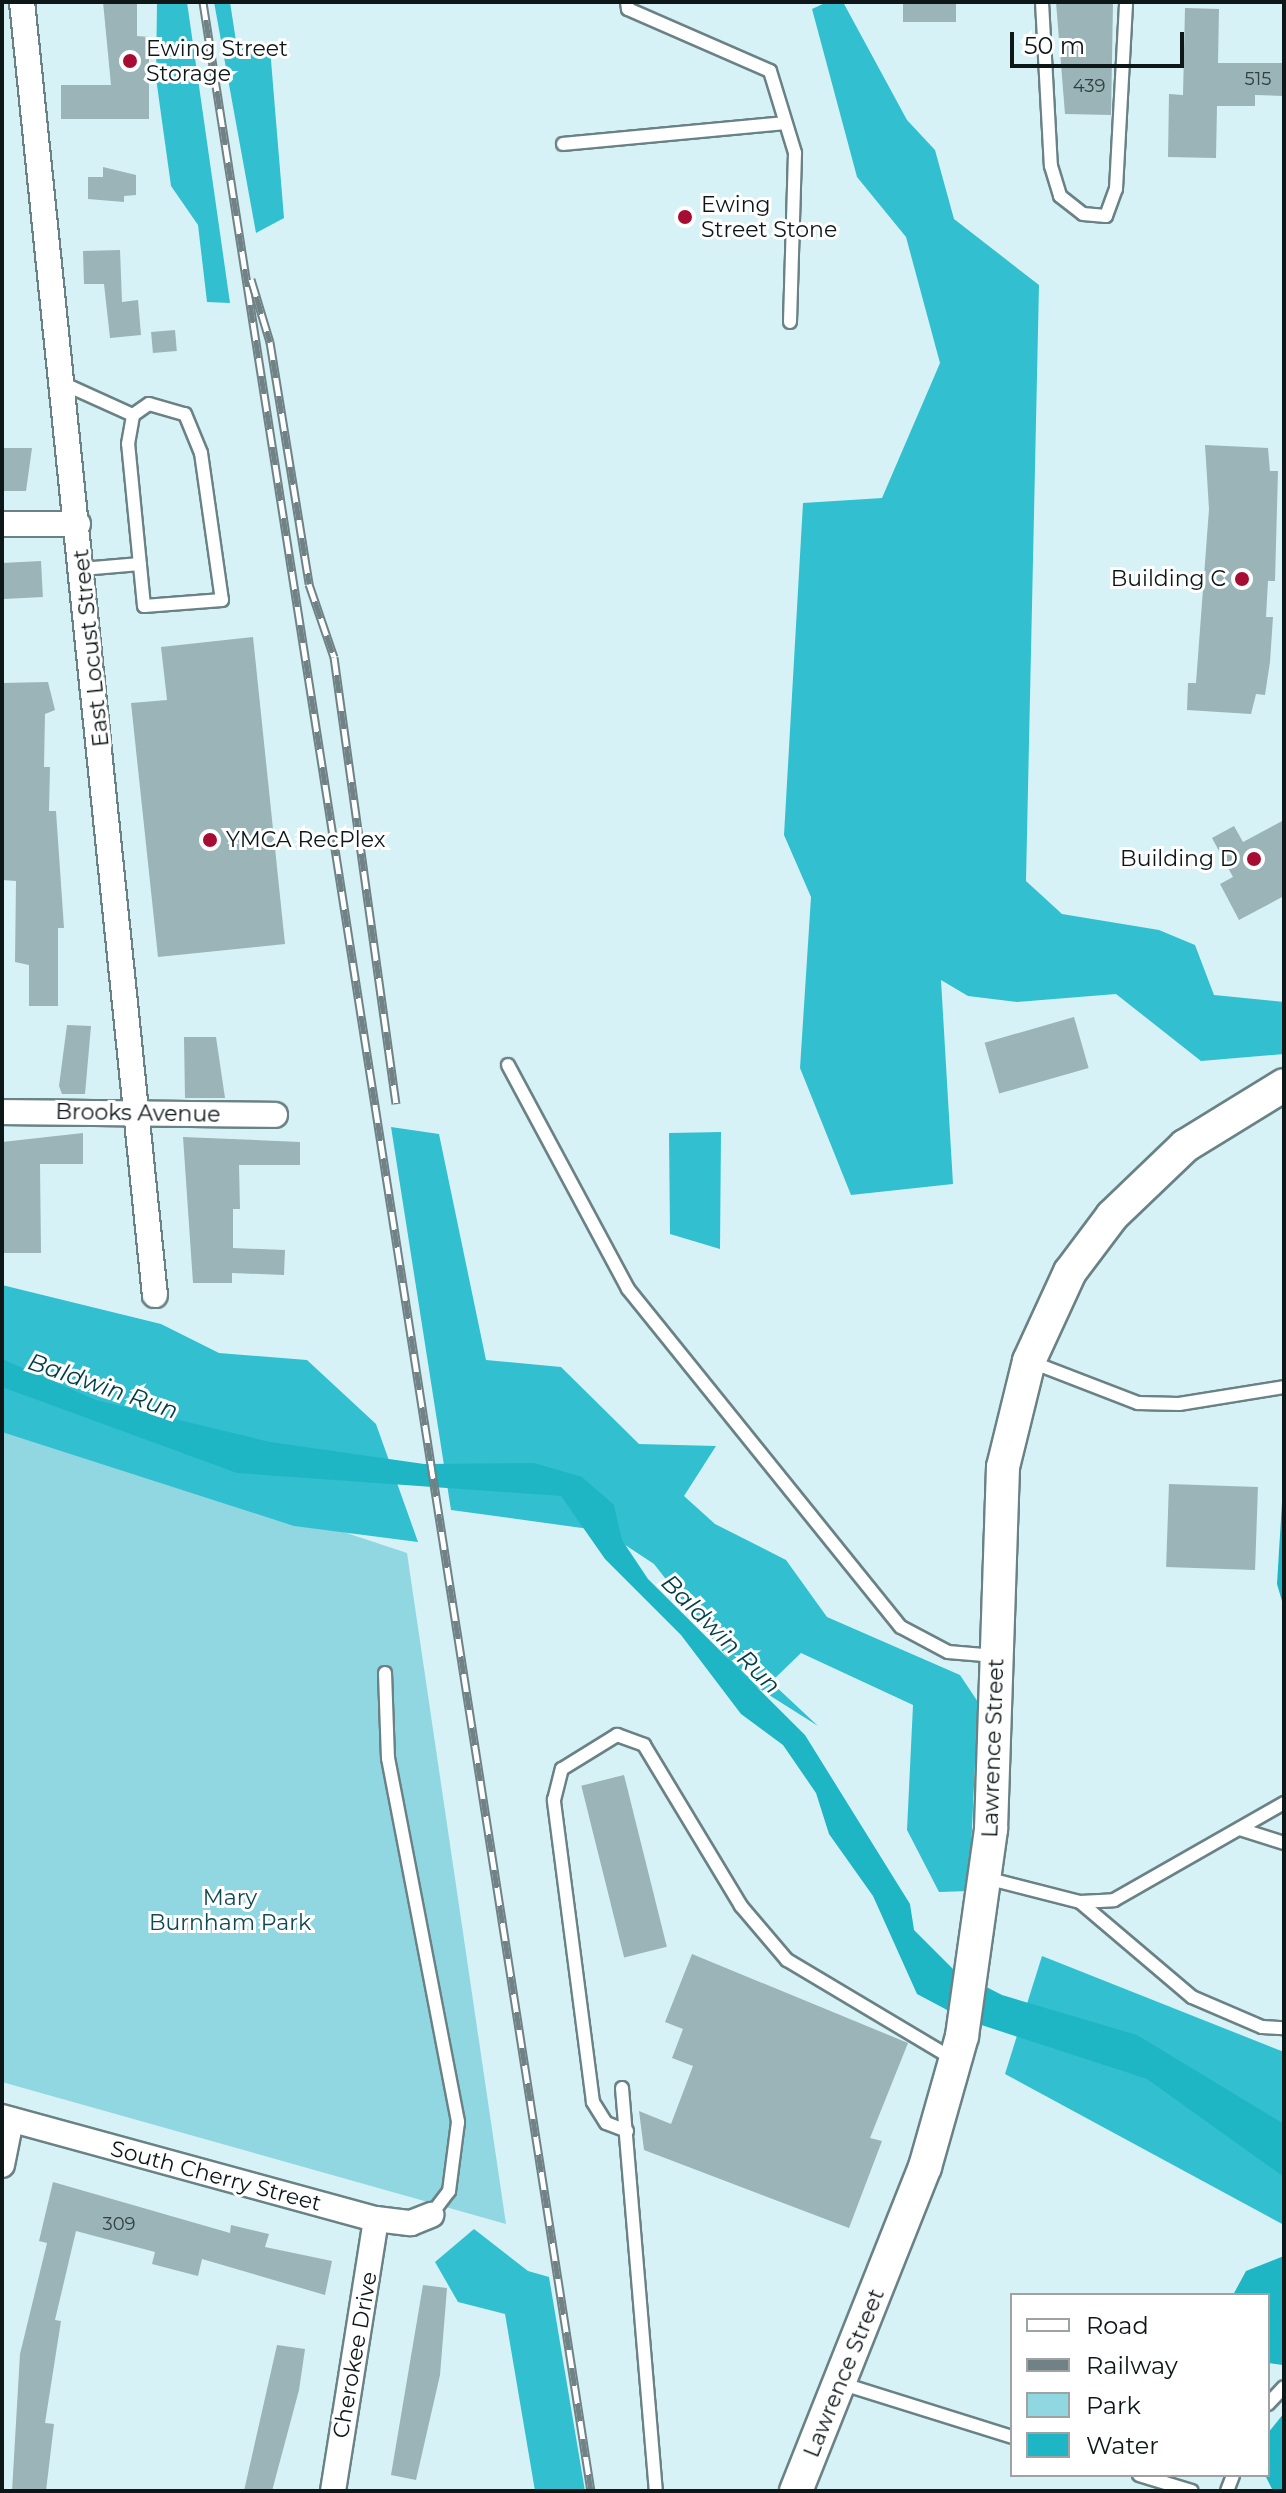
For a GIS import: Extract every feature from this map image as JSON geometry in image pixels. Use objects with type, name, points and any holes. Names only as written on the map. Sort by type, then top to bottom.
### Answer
[{"type":"street","name":"East Locust Street","points":[[22,2],[139,1113],[155,1295]]},
{"type":"street","points":[[2,524],[78,524]]},
{"type":"street","name":"Lawrence Street","points":[[796,2491],[894,2250],[959,2048],[986,1878],[1003,1467],[1029,1361],[1070,1272],[1112,1216],[1185,1146],[1284,1085]]},
{"type":"street","name":"Brooks Avenue","points":[[2,1112],[275,1115]]},
{"type":"street","points":[[2,2165],[6,2119]]},
{"type":"street","name":"South Cherry Street","points":[[6,2119],[376,2219],[411,2223],[431,2215]]},
{"type":"street","name":"Cherokee Drive","points":[[333,2491],[376,2219]]},
{"type":"lane","points":[[627,2],[628,9],[770,71],[795,153],[790,322]]},
{"type":"lane","points":[[1042,2],[1051,166],[1060,196],[1083,214],[1106,216],[1116,189],[1126,2]]},
{"type":"lane","points":[[563,144],[785,123]]},
{"type":"lane","points":[[62,383],[133,415]]},
{"type":"lane","points":[[149,404],[185,414],[201,453],[222,600],[144,606],[128,444],[133,415],[149,404]]},
{"type":"lane","points":[[82,569],[140,564]]},
{"type":"lane","points":[[508,1065],[628,1289],[901,1627],[948,1652],[996,1656]]},
{"type":"lane","points":[[1029,1361],[1138,1403],[1179,1404],[1284,1387]]},
{"type":"lane","points":[[385,1673],[388,1758],[458,2122],[449,2191],[431,2215]]},
{"type":"lane","points":[[627,2131],[606,2123],[593,2102],[554,1800],[562,1769],[617,1735],[644,1745],[741,1906],[787,1960],[959,2048]]},
{"type":"lane","points":[[986,1878],[1080,1902],[1114,1900],[1284,1803]]},
{"type":"lane","points":[[1240,1829],[1284,1843]]},
{"type":"lane","points":[[1080,1902],[1192,1997],[1262,2027],[1284,2028]]},
{"type":"lane","points":[[622,2088],[656,2491]]},
{"type":"lane","points":[[838,2383],[1010,2436]]},
{"type":"lane","points":[[1270,2402],[1284,2387]]},
{"type":"lane","points":[[1146,2477],[1192,2491]]},
{"type":"green space","name":"Mary Burnham Park","points":[[2,1390],[36,1430],[407,1553],[506,2224],[2,2082]]},
{"type":"shaded area","points":[[157,2],[187,2],[230,303],[207,302],[198,225],[171,186],[156,78]]},
{"type":"shaded area","points":[[214,2],[230,2],[236,41],[270,48],[284,218],[256,233]]},
{"type":"shaded area","points":[[827,2],[843,2],[907,120],[935,150],[954,219],[1039,285],[1026,881],[1062,914],[1159,930],[1195,945],[1214,995],[1284,1002],[1284,1054],[1201,1061],[1116,994],[1017,1002],[968,996],[941,980],[953,1184],[851,1195],[800,1068],[811,897],[784,835],[803,503],[882,498],[940,363],[906,237],[857,177],[812,9]]},
{"type":"shaded area","points":[[391,1127],[439,1134],[486,1360],[561,1367],[639,1444],[716,1446],[684,1496],[715,1524],[786,1560],[827,1617],[960,1675],[978,1702],[969,1891],[939,1892],[907,1830],[913,1705],[801,1653],[771,1682],[818,1726],[744,1679],[654,1564],[604,1531],[451,1510]]},
{"type":"shaded area","points":[[721,1132],[720,1249],[670,1234],[669,1133]]},
{"type":"shaded area","points":[[2,1285],[161,1324],[219,1353],[307,1360],[376,1424],[418,1542],[294,1526],[2,1432]]},
{"type":"shaded area","points":[[1042,1956],[1284,2052],[1284,2225],[1005,2074]]},
{"type":"shaded area","points":[[474,2229],[528,2271],[549,2277],[585,2491],[535,2491],[505,2314],[458,2302],[435,2262]]},
{"type":"water","points":[[2,1359],[96,1400],[270,1442],[424,1464],[534,1463],[582,1477],[614,1505],[622,1540],[648,1579],[805,1735],[910,1904],[914,1930],[955,1971],[1002,1995],[1137,2035],[1284,2124],[1284,2177],[1147,2079],[966,2020],[917,1994],[873,1896],[829,1834],[816,1793],[783,1745],[741,1714],[681,1635],[605,1559],[561,1496],[237,1473],[2,1387]]},
{"type":"water","points":[[1284,1470],[1284,1608],[1277,1584]]},
{"type":"water","points":[[1284,2256],[1284,2365],[1270,2363],[1270,2293],[1234,2293],[1246,2271]]},
{"type":"water","points":[[1284,2413],[1284,2491],[1273,2491],[1266,2477],[1270,2477],[1270,2430]]},
{"type":"building","name":"Ewing Street Storage","points":[[103,2],[137,2],[137,36],[149,37],[149,119],[61,119],[61,85],[111,85]]},
{"type":"building","points":[[903,2],[956,2],[956,22],[903,22]]},
{"type":"building","points":[[1056,2],[1113,2],[1111,115],[1065,114]]},
{"type":"building","points":[[1185,8],[1219,9],[1218,63],[1284,63],[1284,96],[1255,95],[1255,106],[1217,106],[1216,158],[1168,157],[1169,94],[1183,95]]},
{"type":"building","points":[[103,167],[136,175],[136,195],[124,196],[124,202],[88,199],[88,177],[103,177]]},
{"type":"building","points":[[120,250],[122,302],[138,300],[141,335],[110,338],[104,284],[84,284],[83,251]]},
{"type":"building","points":[[175,330],[177,351],[153,353],[151,332]]},
{"type":"building","name":"Building C","points":[[1205,445],[1268,448],[1270,471],[1278,471],[1275,581],[1268,581],[1266,617],[1273,617],[1270,662],[1265,695],[1256,694],[1251,714],[1187,710],[1188,683],[1196,683],[1209,509]]},
{"type":"building","points":[[2,448],[32,448],[26,491],[2,491]]},
{"type":"building","points":[[41,561],[43,597],[4,599],[2,563]]},
{"type":"building","name":"YMCA RecPlex","points":[[253,637],[285,944],[158,957],[131,703],[167,700],[161,647]]},
{"type":"building","points":[[48,682],[55,710],[45,714],[44,767],[50,767],[49,811],[56,811],[64,928],[58,928],[58,1006],[29,1006],[29,965],[15,962],[16,881],[2,880],[2,683]]},
{"type":"building","name":"Building D","points":[[1284,820],[1284,896],[1239,920],[1220,884],[1233,877],[1212,838],[1234,826],[1243,842]]},
{"type":"building","points":[[1074,1017],[1089,1068],[999,1094],[985,1043]]},
{"type":"building","points":[[67,1025],[91,1026],[85,1094],[62,1094],[59,1086]]},
{"type":"building","points":[[184,1037],[216,1037],[225,1098],[185,1098]]},
{"type":"building","points":[[83,1133],[83,1164],[40,1164],[41,1253],[2,1253],[2,1142]]},
{"type":"building","points":[[183,1137],[300,1142],[300,1165],[239,1165],[240,1209],[233,1209],[233,1248],[285,1250],[284,1275],[232,1273],[232,1283],[193,1283]]},
{"type":"building","points":[[1169,1484],[1258,1487],[1255,1570],[1166,1567]]},
{"type":"building","points":[[624,1775],[667,1947],[624,1957],[581,1786]]},
{"type":"building","points":[[692,1954],[908,2043],[870,2138],[882,2141],[849,2228],[644,2150],[639,2111],[671,2124],[693,2066],[672,2058],[683,2029],[665,2022]]},
{"type":"building","points":[[53,2182],[230,2233],[231,2225],[269,2234],[265,2247],[332,2261],[325,2295],[202,2259],[198,2276],[152,2264],[155,2252],[76,2231],[55,2320],[61,2321],[45,2423],[54,2424],[46,2491],[12,2491],[20,2354],[47,2243],[39,2241]]},
{"type":"building","points":[[423,2285],[447,2288],[440,2375],[416,2480],[391,2475]]},
{"type":"building","points":[[277,2345],[305,2349],[299,2390],[272,2491],[244,2491]]},
{"type":"railway","points":[[203,2],[591,2491]]},
{"type":"railway","points":[[251,279],[270,342],[309,584],[334,657],[396,1104]]},
{"type":"place","name":"Ewing Street Storage","points":[[130,61]]},
{"type":"place","name":"Ewing Street Stone","points":[[685,217]]},
{"type":"place","name":"Building C","points":[[1242,579]]},
{"type":"place","name":"YMCA RecPlex","points":[[210,840]]},
{"type":"place","name":"Building D","points":[[1254,859]]},
{"type":"water label","name":"Baldwin Run","points":[[103,1386]]},
{"type":"water label","name":"Baldwin Run","points":[[721,1634]]}]
